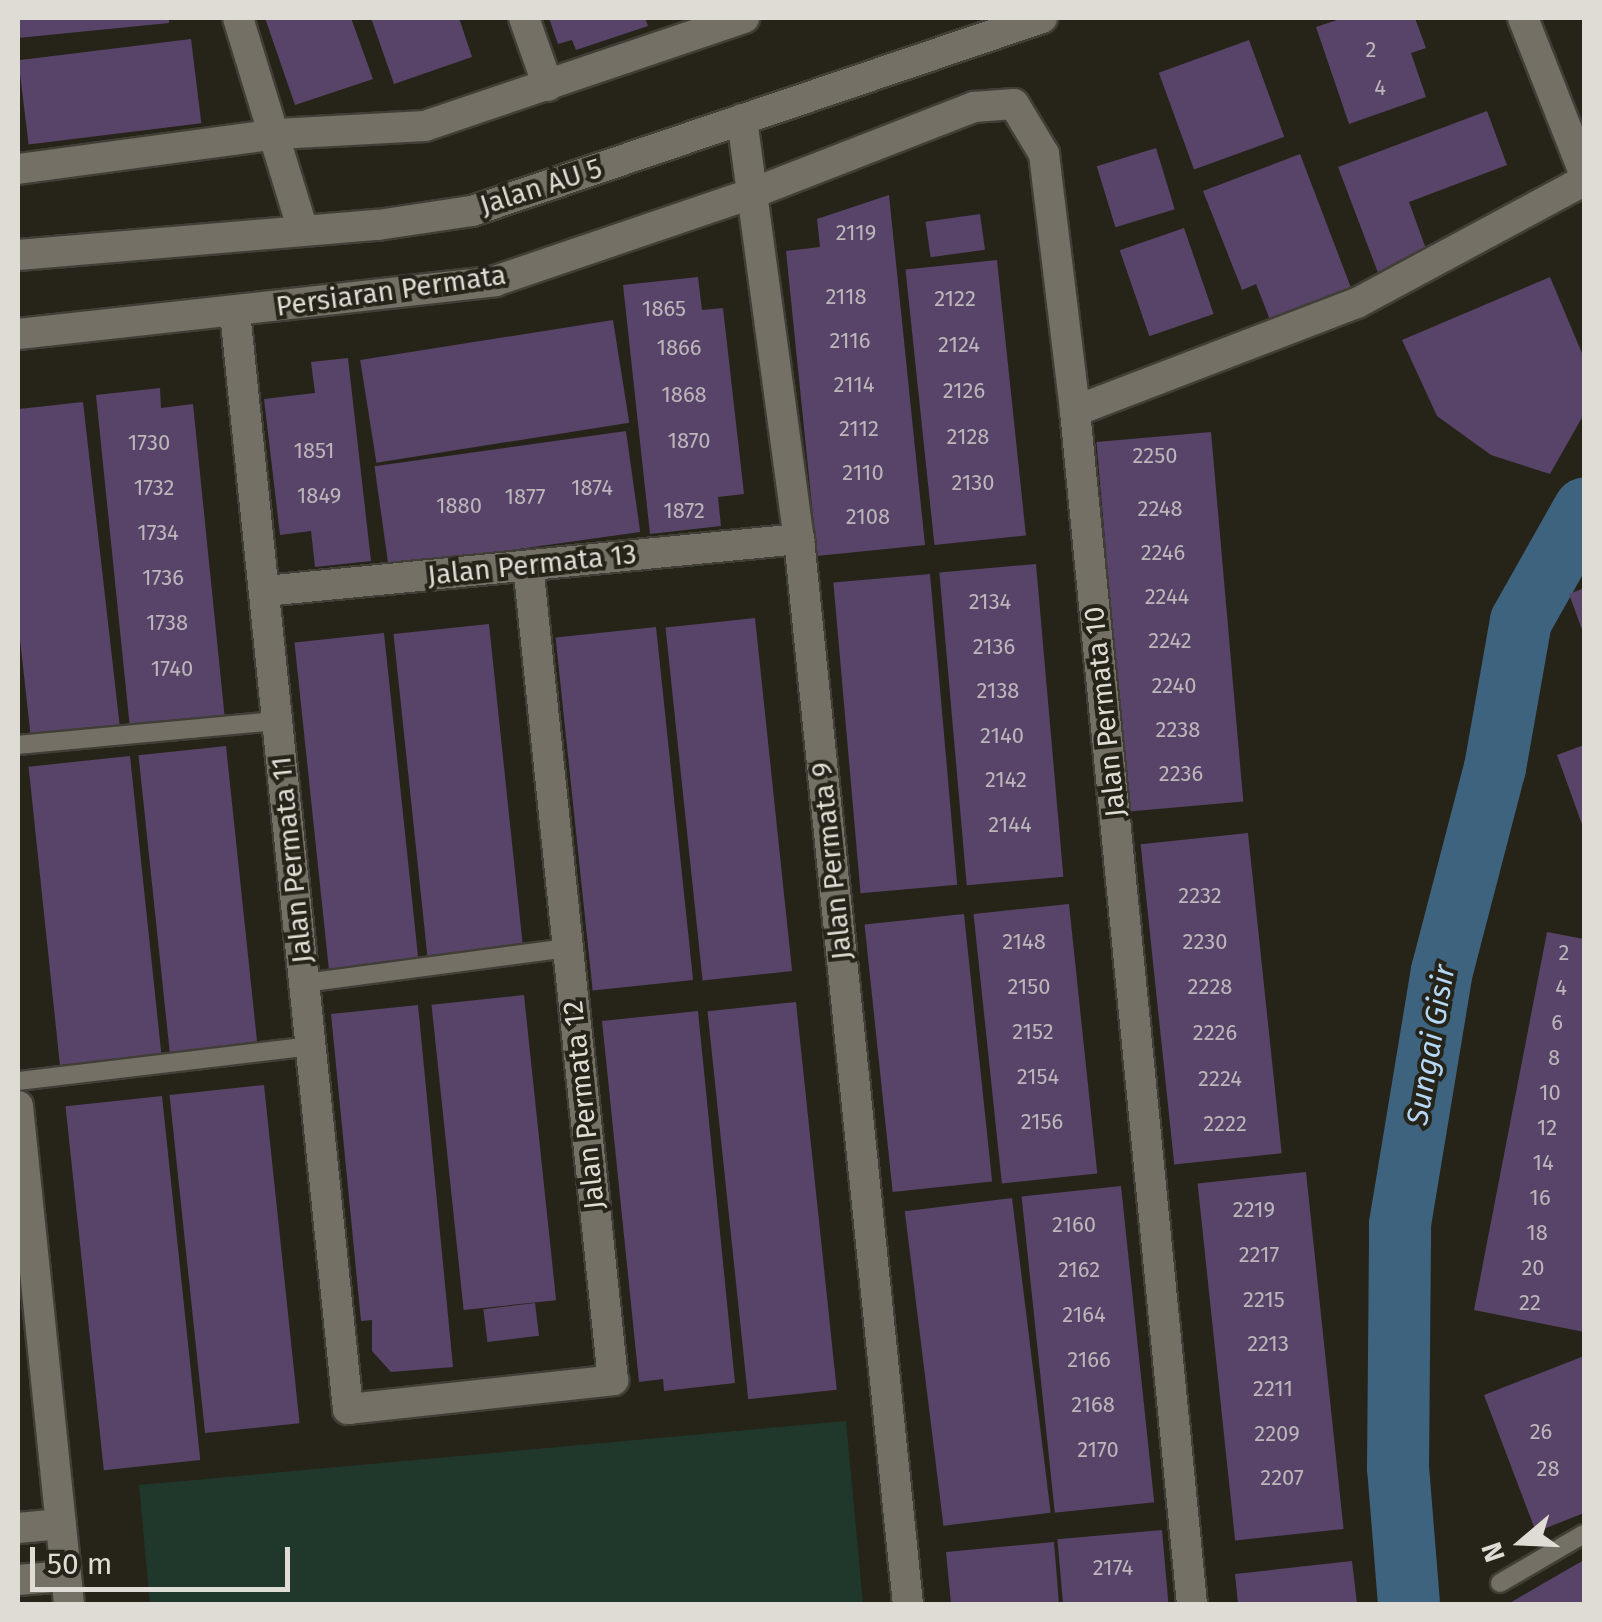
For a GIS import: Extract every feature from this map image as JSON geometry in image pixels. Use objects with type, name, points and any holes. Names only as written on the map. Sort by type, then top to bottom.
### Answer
[{"type":"street","points":[[238,18],[304,230]]},
{"type":"street","points":[[524,18],[548,86]]},
{"type":"street","points":[[18,169],[277,134],[425,126],[744,18]]},
{"type":"street","name":"Jalan AU 5","points":[[18,255],[472,211],[1042,18]]},
{"type":"street","points":[[1523,18],[1584,173]]},
{"type":"street","name":"Jalan Permata 10","points":[[753,193],[974,107],[1014,104],[1044,154],[1075,412],[1192,1604]]},
{"type":"street","name":"Jalan Permata 9","points":[[742,119],[799,539],[908,1604]]},
{"type":"street","points":[[1075,412],[1357,303],[1584,181]]},
{"type":"street","name":"Persiaran Permata","points":[[18,334],[495,281],[753,193]]},
{"type":"street","name":"Jalan Permata 11","points":[[235,312],[348,1408]]},
{"type":"street","name":"Jalan Permata 13","points":[[265,591],[799,539]]},
{"type":"street","name":"Jalan Permata 12","points":[[348,1408],[613,1380],[528,566]]},
{"type":"street","points":[[18,1106],[68,1590],[18,1580]]},
{"type":"street","points":[[18,1528],[61,1524]]},
{"type":"lane","points":[[18,745],[278,720]]},
{"type":"lane","points":[[305,983],[568,948]]},
{"type":"lane","points":[[18,1081],[311,1046]]},
{"type":"lane","points":[[1500,1583],[1584,1534]]},
{"type":"green space","points":[[846,1421],[863,1604],[150,1604],[139,1485]]},
{"type":"building","points":[[18,18],[169,18],[169,23],[18,38]]},
{"type":"building","points":[[265,18],[351,18],[373,79],[295,105]]},
{"type":"building","points":[[371,18],[459,18],[472,57],[394,84]]},
{"type":"building","points":[[549,18],[645,18],[648,26],[576,50],[572,40],[558,44]]},
{"type":"building","points":[[1343,18],[1415,18],[1426,48],[1411,53],[1426,97],[1349,124],[1316,27]]},
{"type":"building","points":[[191,39],[201,123],[29,145],[18,60]]},
{"type":"building","points":[[1249,40],[1284,137],[1194,170],[1159,73]]},
{"type":"building","points":[[1487,111],[1507,165],[1409,202],[1430,260],[1380,278],[1338,167]]},
{"type":"building","points":[[1156,148],[1175,209],[1115,227],[1097,166]]},
{"type":"building","points":[[1300,154],[1353,293],[1272,325],[1256,284],[1242,290],[1203,191]]},
{"type":"building","points":[[889,195],[925,545],[817,556],[786,251],[820,247],[817,219]]},
{"type":"building","points":[[980,214],[985,250],[931,257],[926,222]]},
{"type":"building","points":[[1184,228],[1214,314],[1149,336],[1120,250]]},
{"type":"building","points":[[997,260],[1026,535],[934,545],[906,270]]},
{"type":"building","points":[[698,277],[702,310],[723,308],[744,494],[718,497],[721,526],[650,534],[623,285]]},
{"type":"building","points":[[1550,277],[1584,358],[1584,414],[1550,474],[1491,455],[1437,416],[1402,340]]},
{"type":"building","points":[[613,320],[629,423],[376,463],[360,360]]},
{"type":"building","points":[[348,358],[371,561],[315,567],[311,531],[280,535],[264,399],[315,393],[311,362]]},
{"type":"building","points":[[160,388],[161,408],[193,404],[225,720],[130,729],[96,395]]},
{"type":"building","points":[[83,402],[120,728],[31,739],[18,621],[19,409]]},
{"type":"building","points":[[626,431],[640,532],[389,567],[374,466]]},
{"type":"building","points":[[1211,432],[1243,802],[1129,812],[1096,442]]},
{"type":"building","points":[[1036,564],[1063,877],[967,885],[939,572]]},
{"type":"building","points":[[930,574],[957,885],[861,893],[833,582]]},
{"type":"building","points":[[1584,588],[1584,635],[1569,594]]},
{"type":"building","points":[[755,618],[792,971],[703,980],[665,627]]},
{"type":"building","points":[[489,624],[525,963],[429,973],[394,634]]},
{"type":"building","points":[[656,627],[693,980],[593,991],[556,638]]},
{"type":"building","points":[[384,633],[420,974],[330,984],[294,642]]},
{"type":"building","points":[[1584,745],[1584,830],[1557,755]]},
{"type":"building","points":[[226,746],[259,1059],[171,1068],[138,755]]},
{"type":"building","points":[[130,756],[163,1069],[61,1080],[29,767]]},
{"type":"building","points":[[1248,833],[1282,1153],[1174,1165],[1141,844]]},
{"type":"building","points":[[1069,904],[1097,1174],[1002,1184],[974,914]]},
{"type":"building","points":[[964,914],[992,1182],[893,1192],[865,924]]},
{"type":"building","points":[[1547,932],[1584,939],[1584,1332],[1474,1310]]},
{"type":"building","points":[[524,995],[556,1300],[464,1310],[432,1005]]},
{"type":"building","points":[[796,1002],[837,1390],[748,1399],[707,1011]]},
{"type":"building","points":[[418,1005],[453,1367],[391,1372],[372,1351],[372,1320],[361,1321],[331,1014]]},
{"type":"building","points":[[698,1011],[735,1383],[664,1391],[663,1379],[639,1382],[602,1021]]},
{"type":"building","points":[[264,1085],[300,1423],[205,1433],[170,1095]]},
{"type":"building","points":[[162,1096],[200,1460],[104,1470],[66,1106]]},
{"type":"building","points":[[1306,1172],[1344,1529],[1235,1540],[1198,1183]]},
{"type":"building","points":[[1121,1186],[1154,1502],[1055,1513],[1022,1196]]},
{"type":"building","points":[[1012,1198],[1051,1513],[943,1526],[905,1211]]},
{"type":"building","points":[[535,1303],[539,1336],[487,1342],[483,1309]]},
{"type":"building","points":[[1584,1356],[1584,1513],[1536,1532],[1484,1395]]},
{"type":"building","points":[[1162,1530],[1168,1604],[1063,1604],[1057,1539]]},
{"type":"building","points":[[1054,1542],[1059,1604],[951,1604],[946,1552]]},
{"type":"building","points":[[1584,1560],[1584,1604],[1508,1604],[1544,1583]]},
{"type":"building","points":[[1352,1561],[1357,1604],[1238,1604],[1235,1574]]},
{"type":"waterway","name":"Sungai Gisir","points":[[1409,1604],[1398,1468],[1400,1224],[1442,971],[1495,768],[1521,621],[1584,509]]}]
